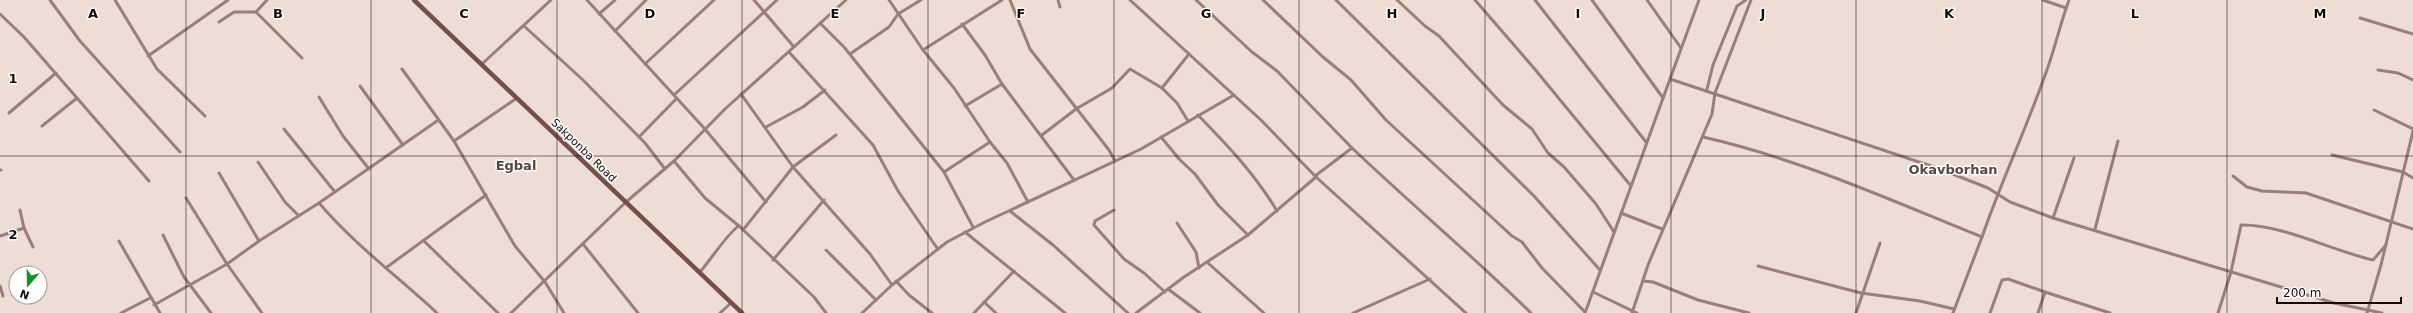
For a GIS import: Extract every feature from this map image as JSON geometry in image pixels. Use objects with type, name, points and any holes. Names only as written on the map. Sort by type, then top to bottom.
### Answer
[{"type":"main road","name":"Sakponba Road","points":[[414,0],[742,313]]},
{"type":"street","points":[[50,0],[80,41],[180,152]]},
{"type":"street","points":[[115,0],[148,56],[169,83],[205,116]]},
{"type":"street","points":[[148,56],[228,0]]},
{"type":"street","points":[[256,12],[268,0]]},
{"type":"street","points":[[482,64],[551,0]]},
{"type":"street","points":[[587,0],[704,128],[766,202]]},
{"type":"street","points":[[599,14],[615,0]]},
{"type":"street","points":[[615,31],[646,0]]},
{"type":"street","points":[[645,64],[714,0]]},
{"type":"street","points":[[754,0],[765,11],[794,48]]},
{"type":"street","points":[[639,137],[675,97],[777,0]]},
{"type":"street","points":[[512,313],[626,202],[674,161],[704,128],[846,0]]},
{"type":"street","points":[[889,0],[923,50],[954,88],[990,142],[1007,163],[1028,202]]},
{"type":"street","points":[[850,54],[889,27],[898,14],[921,0]]},
{"type":"street","points":[[923,50],[1002,0]]},
{"type":"street","points":[[1010,0],[1030,49],[1115,161]]},
{"type":"street","points":[[1058,0],[1060,7]]},
{"type":"street","points":[[1130,0],[1261,120],[1316,177],[1466,313]]},
{"type":"street","points":[[1196,0],[1252,52],[1277,71],[1352,148],[1414,206],[1484,267],[1531,313]]},
{"type":"street","points":[[1263,0],[1323,57],[1351,80],[1386,120],[1512,236],[1522,242],[1542,268],[1585,313],[1698,1]]},
{"type":"street","points":[[1336,0],[1534,196],[1600,270]]},
{"type":"street","points":[[1397,0],[1425,26],[1439,36],[1503,105],[1532,129],[1548,153],[1564,167],[1596,204],[1614,232]]},
{"type":"street","points":[[1475,0],[1533,67],[1631,186]]},
{"type":"street","points":[[1535,0],[1646,142]]},
{"type":"street","points":[[1592,0],[1663,98]]},
{"type":"street","points":[[1646,0],[1682,48]]},
{"type":"street","points":[[1707,89],[1713,65],[1737,6],[1746,0]]},
{"type":"street","points":[[1632,312],[1662,229],[1712,114],[1715,93],[1750,0]]},
{"type":"street","points":[[2044,0],[2066,8]]},
{"type":"street","points":[[1953,313],[1997,193],[2019,142],[2051,58],[2069,0]]},
{"type":"street","points":[[219,22],[234,12],[256,12],[302,58]]},
{"type":"street","points":[[0,14],[24,37],[149,181]]},
{"type":"street","points":[[2360,18],[2413,34]]},
{"type":"street","points":[[820,23],[850,54],[944,172],[973,227]]},
{"type":"street","points":[[962,24],[985,55],[1002,84],[1042,135],[1074,180]]},
{"type":"street","points":[[524,26],[583,80],[639,137],[665,169]]},
{"type":"street","points":[[790,52],[873,145],[898,191],[937,248]]},
{"type":"street","points":[[1162,88],[1189,54]]},
{"type":"street","points":[[402,68],[437,121],[454,141],[515,246],[545,282],[564,313]]},
{"type":"street","points":[[1042,135],[1076,109],[1112,88],[1130,69],[1162,88],[1177,103],[1188,120]]},
{"type":"street","points":[[2378,70],[2398,73],[2413,80]]},
{"type":"street","points":[[9,113],[56,73]]},
{"type":"street","points":[[1670,79],[1707,89],[1940,169],[1997,193],[2010,202],[2053,218],[2094,229],[2334,303],[2382,313]]},
{"type":"street","points":[[965,106],[1002,84]]},
{"type":"street","points":[[360,86],[403,146]]},
{"type":"street","points":[[766,127],[803,106],[825,90]]},
{"type":"street","points":[[741,94],[766,127],[793,168],[824,200],[870,254],[892,285]]},
{"type":"street","points":[[864,312],[896,281],[937,248],[973,227],[1115,161],[1234,96]]},
{"type":"street","points":[[319,97],[343,136],[369,169]]},
{"type":"street","points":[[42,126],[77,98]]},
{"type":"street","points":[[454,141],[517,98]]},
{"type":"street","points":[[2367,311],[2386,245],[2413,130],[2374,110]]},
{"type":"street","points":[[1198,115],[1243,162],[1262,186],[1277,212]]},
{"type":"street","points":[[154,305],[192,286],[227,264],[259,241],[319,203],[403,146],[437,121]]},
{"type":"street","points":[[284,129],[335,192]]},
{"type":"street","points":[[743,230],[793,168],[836,134]]},
{"type":"street","points":[[1161,137],[1180,160],[1195,174],[1214,200],[1248,235]]},
{"type":"street","points":[[1703,137],[1767,153],[1809,170],[1868,189],[1982,236]]},
{"type":"street","points":[[2094,229],[2118,141]]},
{"type":"street","points":[[944,172],[990,142]]},
{"type":"street","points":[[1136,313],[1166,290],[1248,235],[1352,148]]},
{"type":"street","points":[[2332,155],[2403,172],[2413,178]]},
{"type":"street","points":[[2053,218],[2074,158]]},
{"type":"street","points":[[674,161],[705,198],[739,226],[773,260],[814,297],[826,313]]},
{"type":"street","points":[[258,162],[285,202],[298,215]]},
{"type":"street","points":[[219,173],[259,241]]},
{"type":"street","points":[[2233,176],[2247,187],[2262,191],[2306,193],[2413,229]]},
{"type":"street","points":[[388,267],[486,195]]},
{"type":"street","points":[[186,198],[227,264],[262,313]]},
{"type":"street","points":[[773,260],[824,200]]},
{"type":"street","points":[[319,203],[353,240],[388,267],[437,313]]},
{"type":"street","points":[[20,210],[24,228],[33,247]]},
{"type":"street","points":[[1114,210],[1095,221],[1094,225],[1124,259],[1200,313]]},
{"type":"street","points":[[1010,211],[1053,245],[1128,313]]},
{"type":"street","points":[[1621,213],[1662,229]]},
{"type":"street","points":[[1177,223],[1196,252],[1199,268]]},
{"type":"street","points":[[2218,313],[2231,272],[2241,225],[2263,228],[2319,243],[2373,260],[2376,259],[2381,248],[2386,245]]},
{"type":"street","points":[[700,272],[719,250],[729,234],[739,226]]},
{"type":"street","points":[[0,236],[24,228]]},
{"type":"street","points":[[965,232],[1065,313]]},
{"type":"street","points":[[163,235],[184,277],[211,313]]},
{"type":"street","points":[[120,241],[150,298],[160,313]]},
{"type":"street","points":[[424,242],[498,313]]},
{"type":"street","points":[[1856,313],[1861,293],[1880,243]]},
{"type":"street","points":[[583,244],[638,313]]},
{"type":"street","points":[[826,250],[876,300]]},
{"type":"street","points":[[1208,263],[1264,313]]},
{"type":"street","points":[[1758,266],[1861,293],[1920,301],[1954,309]]},
{"type":"street","points":[[974,313],[1014,271]]},
{"type":"street","points":[[1353,313],[1430,279]]},
{"type":"street","points":[[1990,313],[2002,280],[2008,279],[2110,313]]},
{"type":"street","points":[[896,281],[909,295],[932,313]]},
{"type":"street","points":[[1643,281],[1653,282],[1698,300],[1749,313]]},
{"type":"street","points":[[0,286],[3,296]]},
{"type":"street","points":[[1593,292],[1632,312],[1637,313]]},
{"type":"street","points":[[2038,313],[2045,292]]},
{"type":"street","points":[[121,313],[150,298]]},
{"type":"street","points":[[984,302],[996,313]]},
{"type":"street","points":[[720,313],[731,303]]},
{"type":"district","name":"Egbal","points":[[516,165]]},
{"type":"district","name":"Okavborhan","points":[[1953,169]]}]
